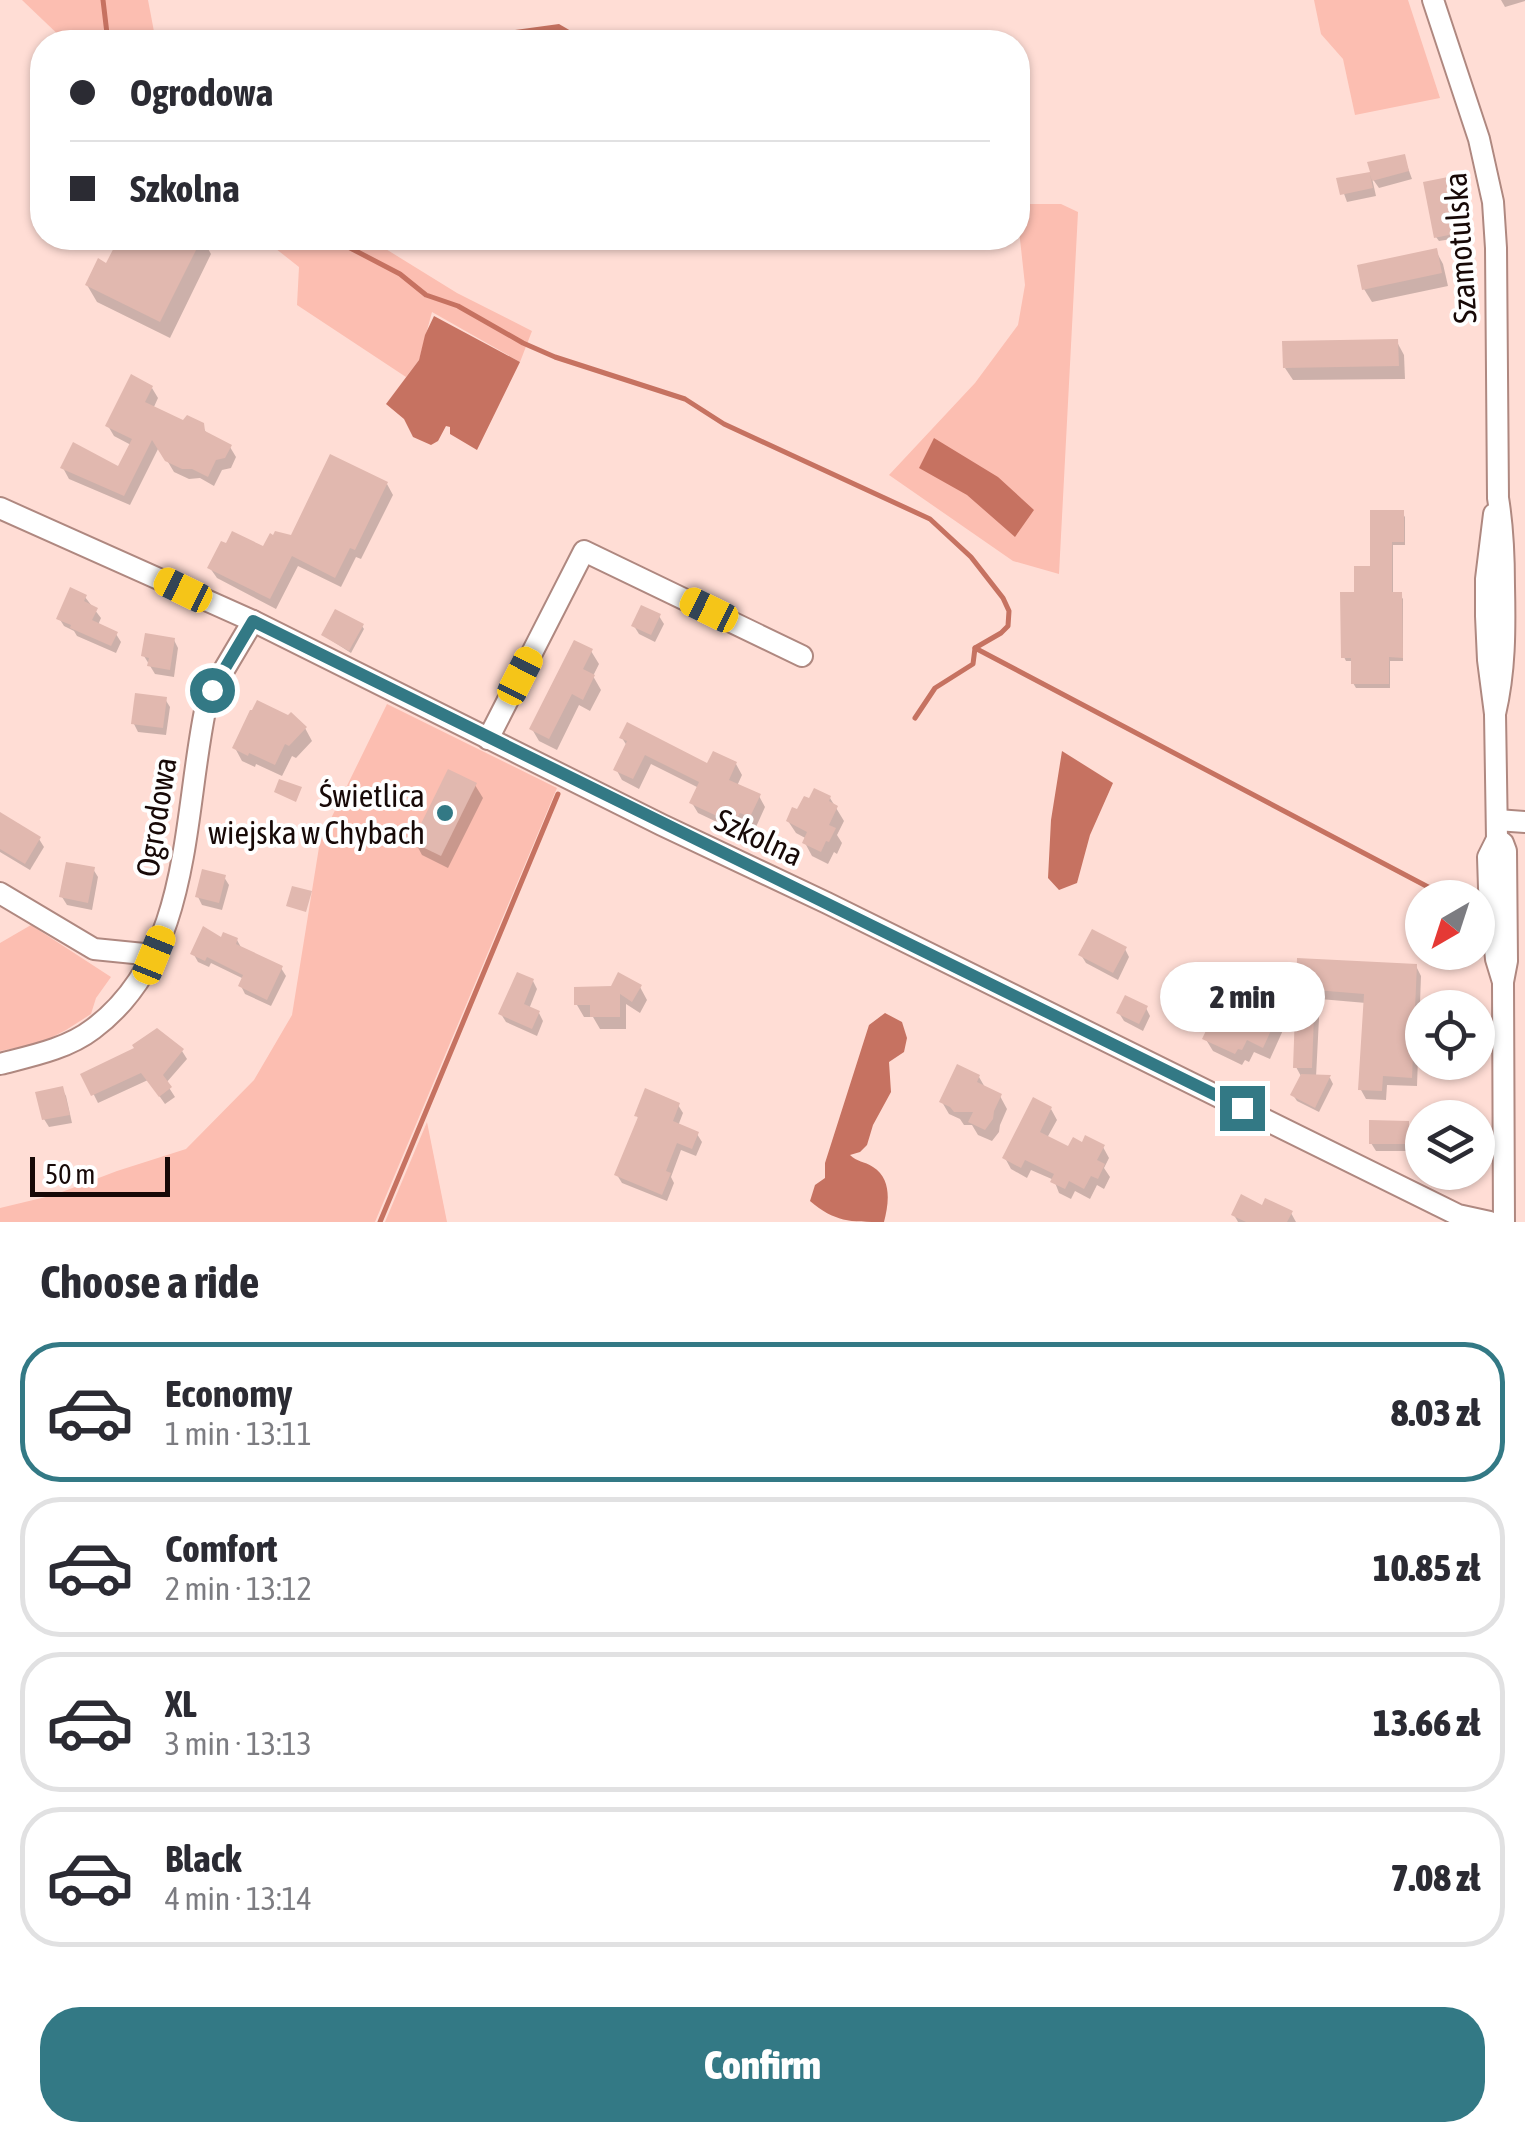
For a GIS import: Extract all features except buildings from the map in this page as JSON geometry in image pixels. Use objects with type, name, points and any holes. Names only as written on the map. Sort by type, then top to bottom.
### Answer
[{"type":"street","name":"Szamotulska","points":[[1433,0],[1479,139],[1492,202],[1496,248],[1498,498],[1504,543],[1505,614],[1504,666],[1496,714],[1497,830],[1488,856],[1488,888],[1502,982],[1504,1222]]},
{"type":"street","name":"Szkolna","points":[[0,508],[253,621],[1458,1215],[1490,1222]]},
{"type":"street","points":[[488,738],[584,551],[802,656]]},
{"type":"street","name":"Ogrodowa","points":[[0,1064],[58,1047],[91,1031],[134,988],[154,955],[172,902],[205,711],[212,690],[253,621]]},
{"type":"street","points":[[1497,830],[1525,822]]},
{"type":"street","points":[[1497,830],[1525,840]]},
{"type":"street","points":[[0,892],[94,950],[154,955]]},
{"type":"shaded area","points":[[22,0],[148,0],[154,30],[53,30]]},
{"type":"shaded area","points":[[1314,0],[1408,0],[1440,98],[1355,115],[1343,59],[1321,34]]},
{"type":"shaded area","points":[[559,24],[569,30],[515,30]]},
{"type":"shaded area","points":[[1030,204],[1061,204],[1078,212],[1059,574],[1013,561],[889,475],[975,383],[1018,325],[1025,285],[1021,250],[1030,250]]},
{"type":"shaded area","points":[[277,250],[387,250],[457,293],[532,331],[520,362],[432,312],[419,360],[406,377],[297,305],[299,267]]},
{"type":"shaded area","points":[[434,316],[520,362],[477,450],[450,434],[450,427],[446,426],[438,441],[431,445],[413,437],[404,419],[386,404],[419,360]]},
{"type":"shaded area","points":[[934,438],[998,477],[1034,510],[1015,537],[967,495],[919,468]]},
{"type":"shaded area","points":[[387,704],[557,788],[375,1222],[0,1222],[0,1208],[54,1195],[186,1149],[254,1080],[292,1015],[320,841]]},
{"type":"shaded area","points":[[1062,751],[1113,783],[1090,835],[1077,883],[1059,890],[1048,878],[1051,820]]},
{"type":"shaded area","points":[[31,925],[111,977],[96,998],[91,1014],[41,1043],[0,1051],[0,943]]},
{"type":"shaded area","points":[[885,1013],[902,1022],[907,1038],[904,1052],[889,1062],[891,1092],[867,1145],[850,1155],[879,1172],[888,1192],[884,1222],[861,1222],[827,1213],[810,1201],[815,1185],[825,1178],[825,1163],[869,1025]]},
{"type":"shaded area","points":[[427,1122],[447,1222],[385,1222]]},
{"type":"waterway","points":[[103,0],[107,30]]},
{"type":"waterway","points":[[354,250],[400,274],[426,295],[458,306],[523,343],[685,399],[724,424],[930,519],[971,557],[1003,598],[1009,611],[1008,626],[975,648],[973,664],[935,688],[915,718]]},
{"type":"waterway","points":[[975,648],[1415,880]]},
{"type":"waterway","points":[[380,1222],[558,794]]},
{"type":"place","name":"Świetlica wiejska w Chybach","points":[[445,813]]},
{"type":"route","points":[[212,690],[253,621],[1242,1108]]}]
